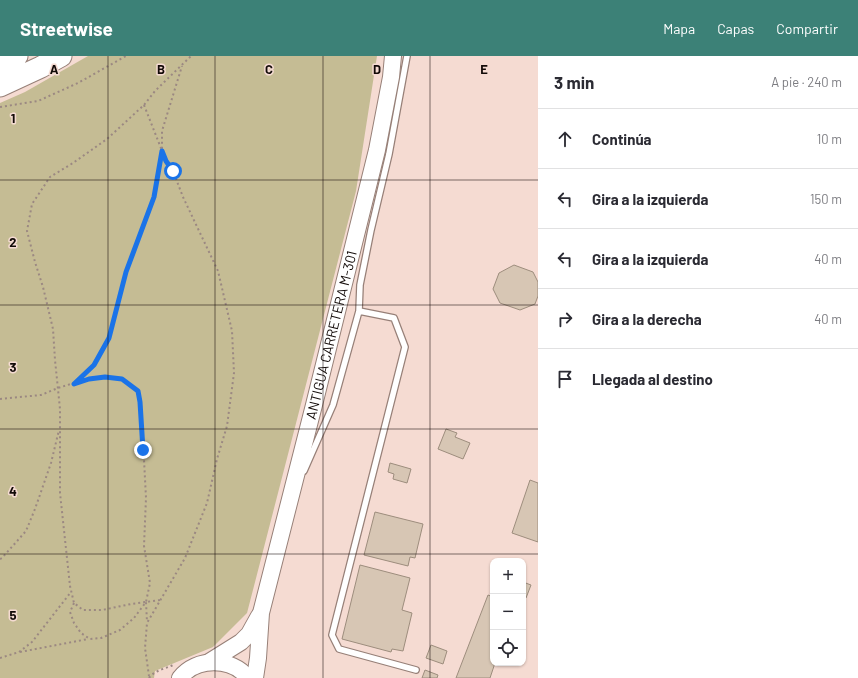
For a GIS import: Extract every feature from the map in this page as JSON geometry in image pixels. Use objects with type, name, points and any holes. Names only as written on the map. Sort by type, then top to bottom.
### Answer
[{"type":"highway","points":[[0,64],[17,56]]},
{"type":"highway","points":[[0,86],[61,56]]},
{"type":"street","name":"ANTIGUA CARRETERA M-301","points":[[255,678],[261,613],[377,150],[391,77],[393,56]]},
{"type":"street","name":"ANTIGUA CARRETERA M-301","points":[[179,670],[184,674],[196,666],[209,662],[241,642],[249,634],[261,613]]},
{"type":"street","points":[[209,662],[223,663],[235,667],[248,678]]},
{"type":"lane","points":[[287,512],[332,405],[359,311],[360,285],[389,154],[407,56]]},
{"type":"lane","points":[[359,311],[394,318],[405,347],[332,635],[339,649],[416,670]]},
{"type":"path","points":[[0,107],[38,100],[78,83],[126,56]]},
{"type":"path","points":[[160,600],[102,610],[83,610],[74,603],[70,586],[60,493],[60,409],[54,360],[53,329],[43,287],[34,262],[28,231],[32,204],[50,177],[107,139],[144,105],[155,91],[191,56]]},
{"type":"path","points":[[74,384],[94,365],[109,338],[126,272],[154,197],[162,151],[162,131],[182,65]]},
{"type":"path","points":[[144,105],[166,161],[173,171],[183,197],[218,271],[232,331],[234,373],[227,426],[217,459],[207,503],[185,558],[147,623]]},
{"type":"path","points":[[0,399],[41,396],[58,388],[89,379],[105,377],[122,379],[138,391],[146,498],[144,546],[150,583],[146,602],[147,623],[145,648],[149,677]]},
{"type":"path","points":[[0,559],[26,531],[51,463],[60,425]]},
{"type":"path","points":[[19,652],[32,642],[71,592]]},
{"type":"path","points":[[0,658],[19,652],[101,638],[120,630],[134,618],[146,602]]},
{"type":"path","points":[[74,603],[70,612],[74,623],[81,633],[90,639]]},
{"type":"path","points":[[149,677],[155,672],[179,670]]},
{"type":"shaded area","points":[[88,56],[377,56],[356,191],[247,613],[213,647],[155,671],[154,678],[0,678],[0,103],[25,92]]},
{"type":"building","points":[[514,265],[533,272],[538,282],[538,296],[535,304],[520,310],[500,303],[493,289],[499,273]]},
{"type":"building","points":[[446,429],[457,433],[455,437],[470,443],[463,459],[438,449]]},
{"type":"building","points":[[390,463],[411,469],[407,483],[393,479],[394,474],[388,472]]},
{"type":"building","points":[[530,480],[538,483],[538,542],[512,533]]},
{"type":"building","points":[[375,512],[423,524],[415,558],[410,557],[408,566],[364,555]]},
{"type":"building","points":[[360,565],[410,578],[402,610],[412,613],[403,651],[392,649],[391,652],[342,639]]},
{"type":"building","points":[[526,583],[531,585],[526,598]]},
{"type":"building","points":[[488,595],[490,596],[490,666],[494,666],[490,678],[456,678]]},
{"type":"building","points":[[431,645],[447,651],[443,664],[426,658]]},
{"type":"building","points":[[425,670],[438,675],[437,678],[422,678]]},
{"type":"route","points":[[143,450],[138,391],[122,379],[105,377],[89,379],[74,384],[94,365],[109,338],[126,272],[154,197],[162,151],[166,161],[173,171]]}]
